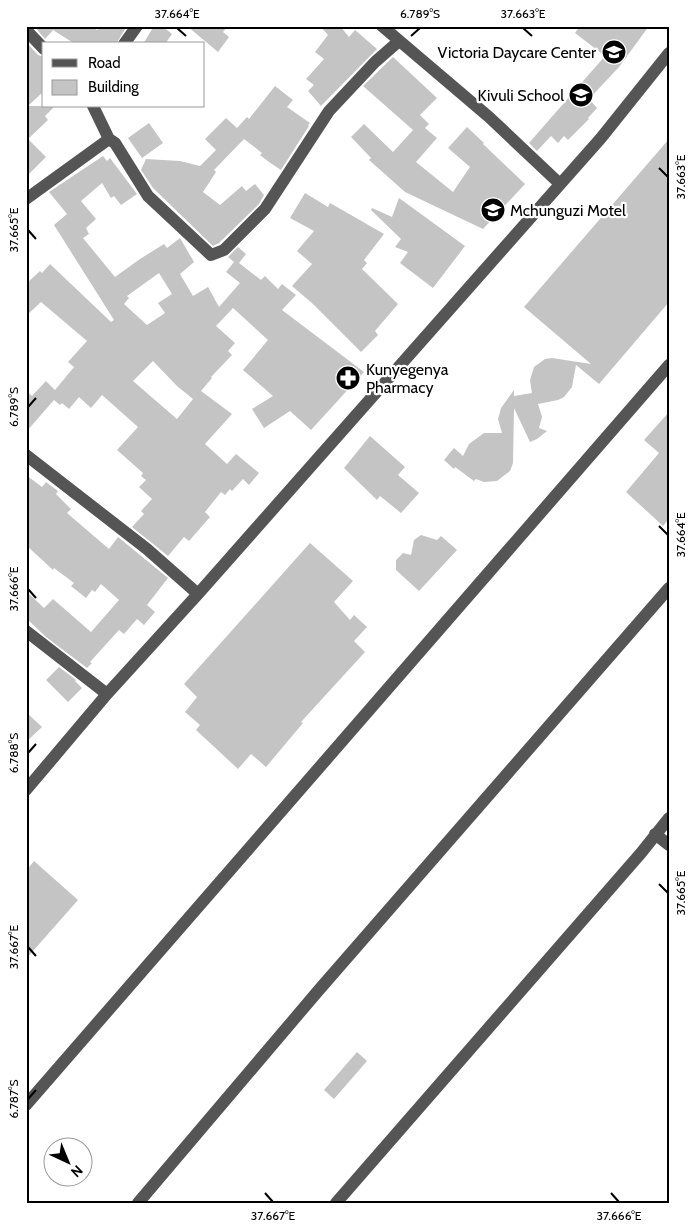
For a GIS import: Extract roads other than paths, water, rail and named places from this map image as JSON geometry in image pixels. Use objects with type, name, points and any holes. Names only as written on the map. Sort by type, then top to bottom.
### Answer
[{"type":"street","points":[[125,42],[137,26]]},
{"type":"street","points":[[382,26],[488,116],[560,184]]},
{"type":"street","points":[[26,30],[42,47]]},
{"type":"street","points":[[94,108],[108,139],[115,143],[148,196],[211,255],[224,250],[265,209],[329,111],[375,62],[398,41]]},
{"type":"street","points":[[26,790],[107,694],[198,594],[601,138],[669,53]]},
{"type":"street","points":[[26,199],[108,139]]},
{"type":"street","points":[[26,1105],[669,365]]},
{"type":"street","points":[[26,455],[132,538],[198,594]]},
{"type":"street","points":[[138,1203],[318,991],[669,588]]},
{"type":"street","points":[[26,631],[107,694]]},
{"type":"street","points":[[336,1203],[642,853],[669,818]]},
{"type":"street","points":[[655,834],[669,845]]},
{"type":"place","name":"Victoria Daycare Center","points":[[614,52]]},
{"type":"place","name":"Kivuli School","points":[[581,95]]},
{"type":"place","name":"Mchunguzi Motel","points":[[493,210]]},
{"type":"place","name":"Kunyegenya Pharmacy","points":[[348,378]]}]
